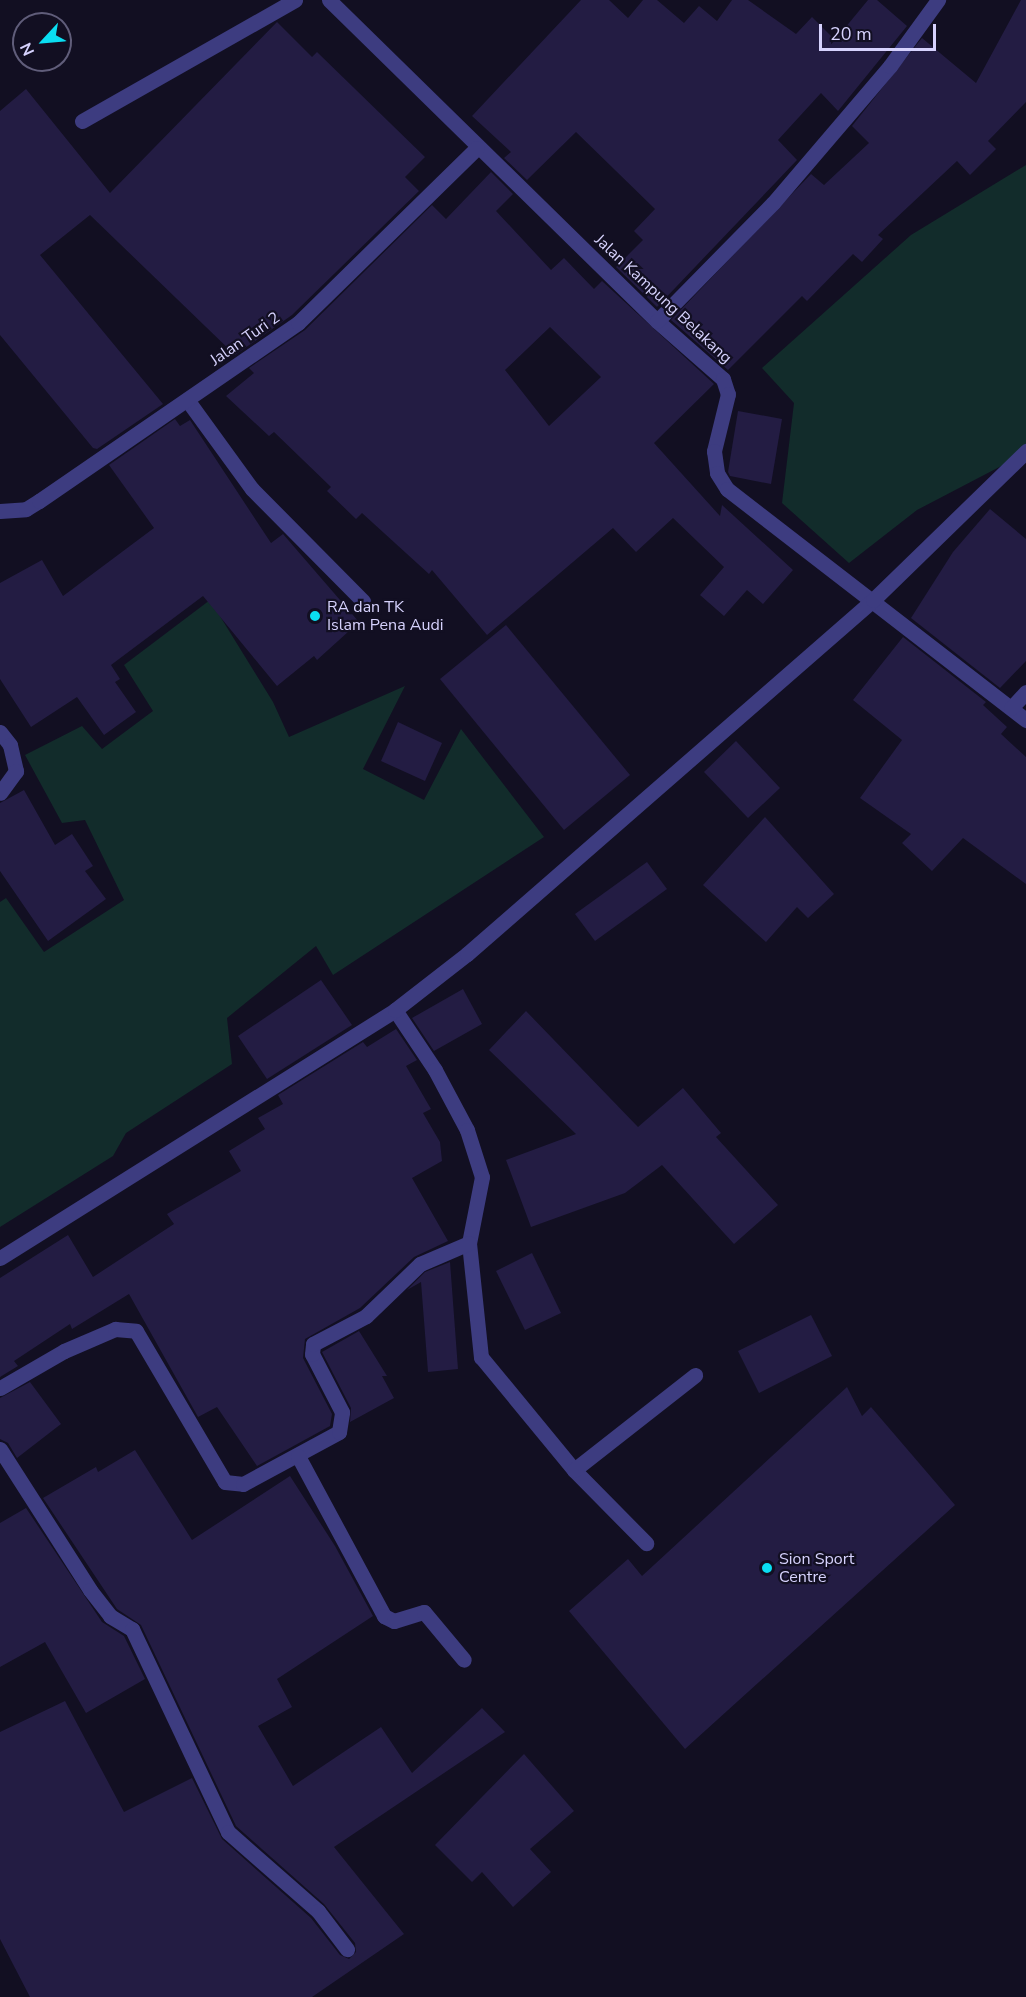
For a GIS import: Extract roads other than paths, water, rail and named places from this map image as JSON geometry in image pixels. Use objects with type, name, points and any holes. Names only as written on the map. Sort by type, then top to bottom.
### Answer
[{"type":"street","points":[[82,121],[295,0]]},
{"type":"street","name":"Jalan Kampung Belakang","points":[[329,0],[477,148],[726,384],[728,393],[714,451],[723,484],[1026,720]]},
{"type":"street","points":[[657,321],[773,203],[890,66],[938,0]]},
{"type":"street","name":"Jalan Turi 2","points":[[0,511],[33,505],[188,401],[298,323],[477,148]]},
{"type":"street","points":[[188,401],[252,489],[363,601]]},
{"type":"street","points":[[0,1258],[395,1010],[467,954],[873,600],[1026,451]]},
{"type":"street","points":[[1011,708],[1026,692]]},
{"type":"street","points":[[0,732],[10,745],[16,771],[0,793]]},
{"type":"street","points":[[395,1010],[435,1070],[478,1161],[482,1177],[469,1243],[481,1357],[574,1470],[646,1543]]},
{"type":"street","points":[[0,1388],[64,1351],[126,1328],[136,1331],[225,1482],[243,1484],[332,1438],[341,1423],[342,1412],[312,1354],[313,1344],[366,1316],[420,1264],[469,1243]]},
{"type":"street","points":[[574,1470],[695,1375]]},
{"type":"street","points":[[0,1449],[90,1590],[110,1616],[132,1629],[228,1833],[318,1911],[347,1949]]},
{"type":"street","points":[[298,1456],[384,1616],[394,1620],[424,1612],[464,1660]]},
{"type":"place","name":"RA dan TK Islam Pena Audi","points":[[315,616]]},
{"type":"place","name":"Sion Sport Centre","points":[[767,1568]]}]
